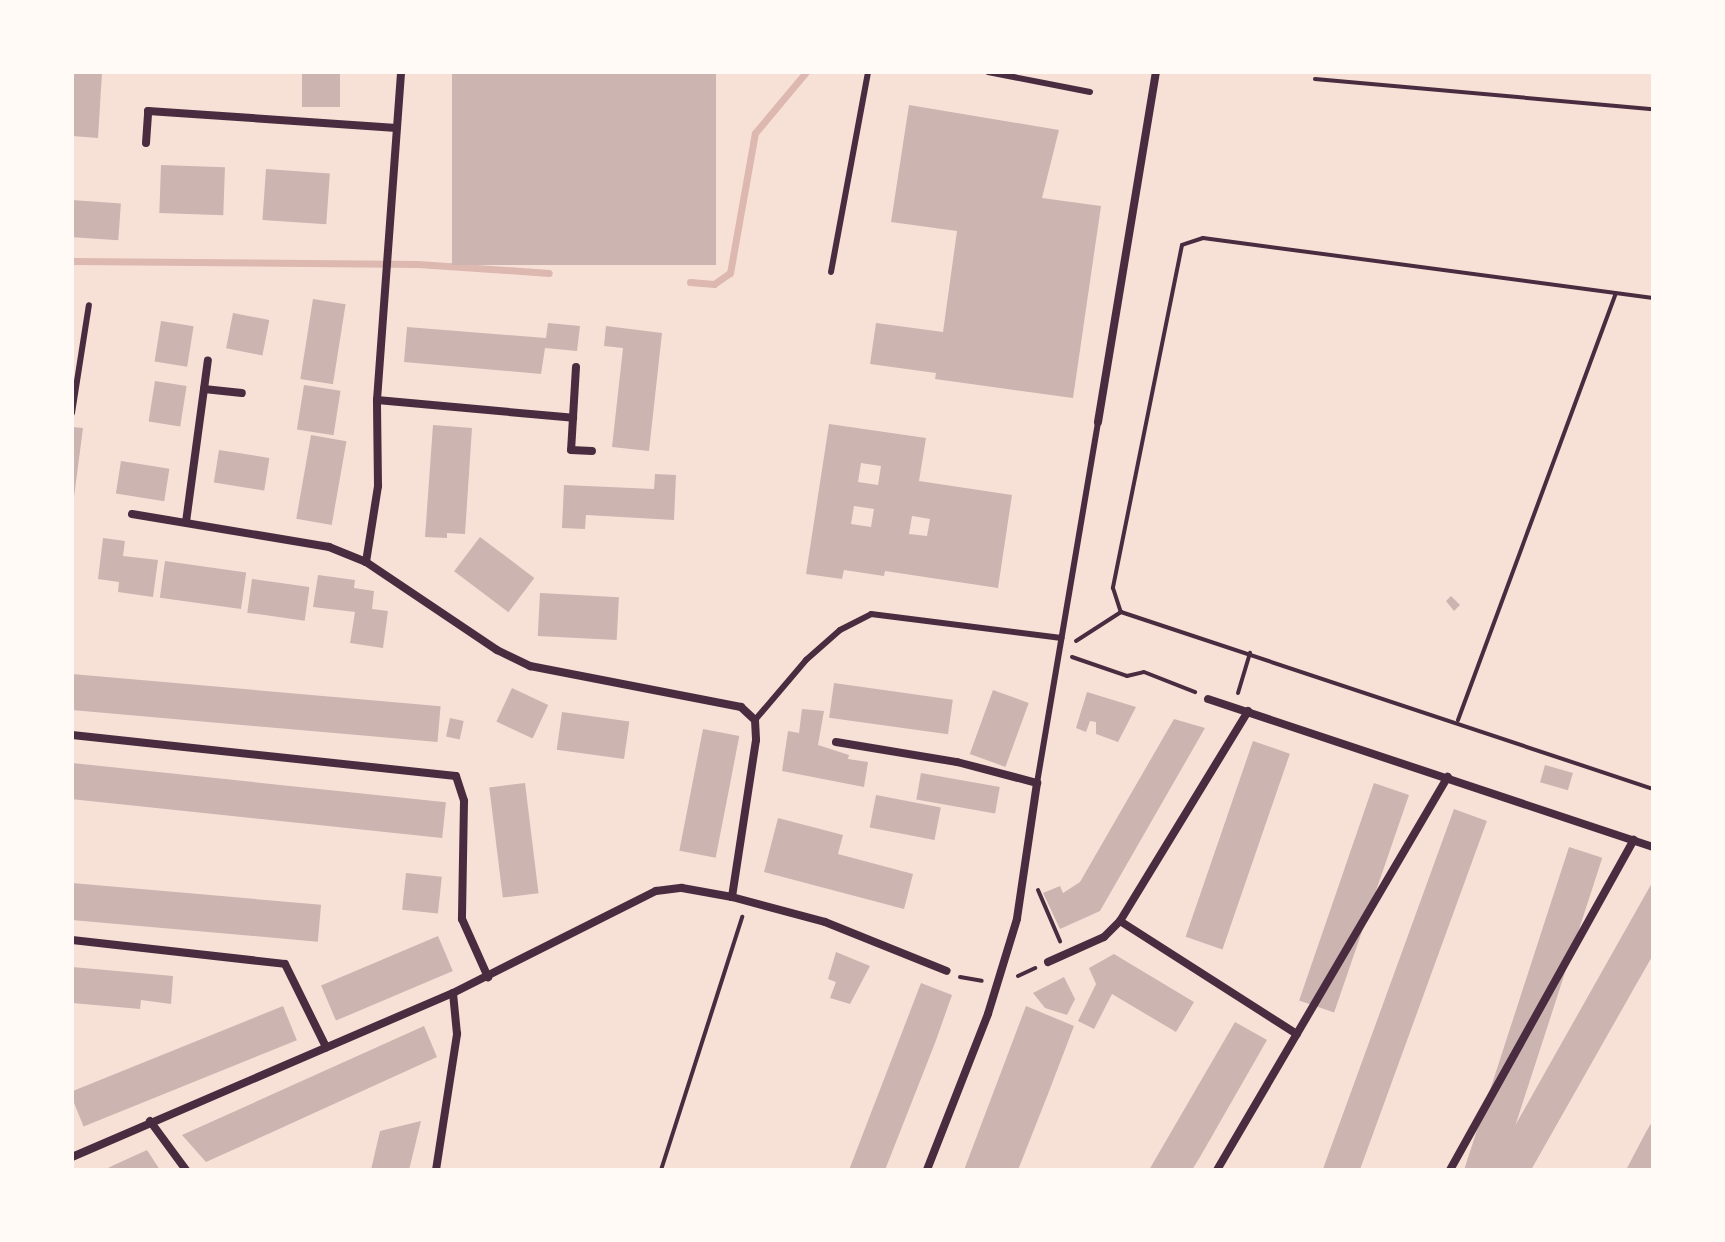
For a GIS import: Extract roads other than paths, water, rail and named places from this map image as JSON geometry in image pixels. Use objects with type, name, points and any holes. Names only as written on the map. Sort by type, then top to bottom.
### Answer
[{"type":"street","points":[[366,562],[378,486],[377,400],[401,72]]},
{"type":"street","points":[[1098,422],[1156,72]]},
{"type":"street","points":[[146,143],[148,111],[396,128]]},
{"type":"street","points":[[186,522],[208,360]]},
{"type":"street","points":[[576,367],[571,450],[592,451]]},
{"type":"street","points":[[204,389],[242,393]]},
{"type":"street","points":[[377,400],[573,418]]},
{"type":"street","points":[[132,514],[329,547],[366,562],[497,650],[530,666],[741,707],[755,720],[736,898]]},
{"type":"street","points":[[1208,699],[1653,847]]},
{"type":"street","points":[[1048,962],[1104,937],[1120,921],[1248,711]]},
{"type":"street","points":[[72,735],[456,776],[464,801],[462,919],[488,977]]},
{"type":"street","points":[[836,742],[957,762],[1037,783],[1017,919],[997,982],[927,1170]]},
{"type":"street","points":[[1217,1170],[1448,777]]},
{"type":"street","points":[[1450,1170],[1634,840]]},
{"type":"street","points":[[72,1157],[453,993],[656,891],[682,888],[736,898],[825,922],[947,971]]},
{"type":"street","points":[[1120,921],[1297,1034]]},
{"type":"street","points":[[72,940],[285,964],[326,1047]]},
{"type":"street","points":[[436,1170],[457,1034],[453,993]]},
{"type":"street","points":[[150,1121],[186,1170]]},
{"type":"lane","points":[[831,272],[868,72]]},
{"type":"lane","points":[[988,72],[1090,92]]},
{"type":"lane","points":[[72,413],[76,413],[89,305]]},
{"type":"lane","points":[[1037,783],[1098,422]]},
{"type":"lane","points":[[755,720],[806,660],[840,630],[871,614],[1061,638]]},
{"type":"waterway","points":[[690,282],[714,284],[730,273],[755,133],[806,72]]},
{"type":"waterway","points":[[72,261],[418,264],[549,273]]}]
